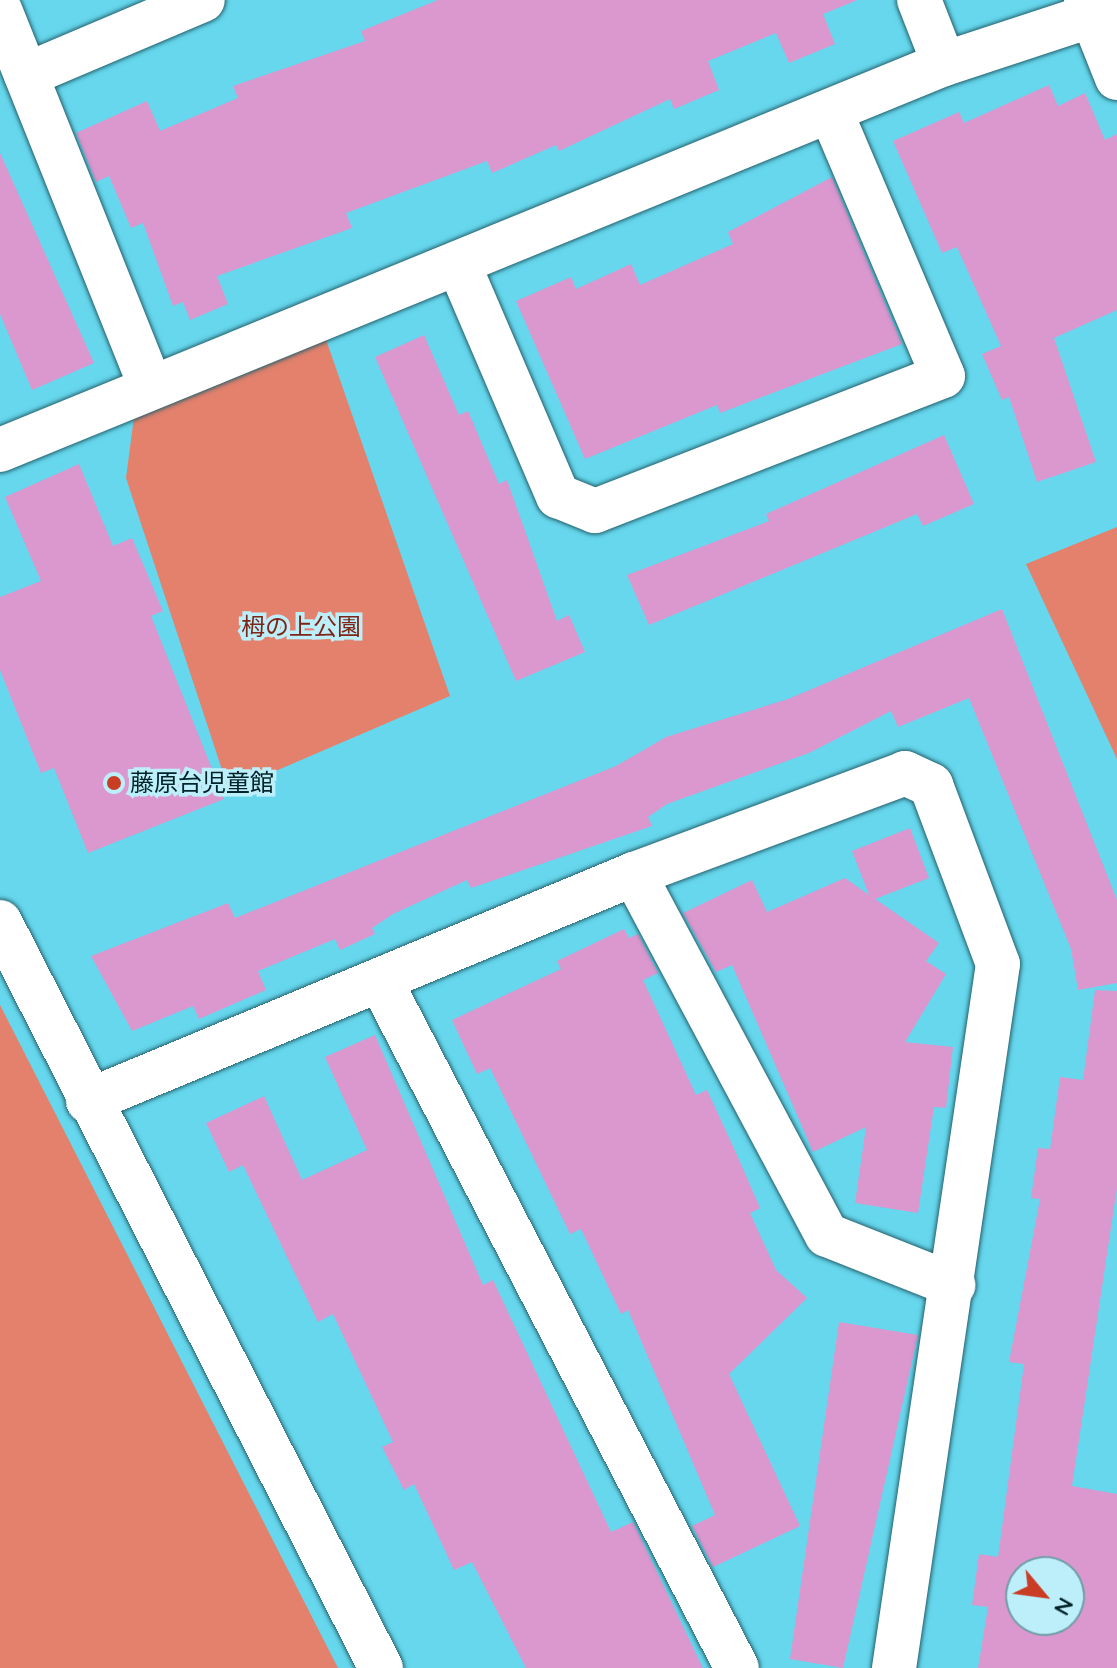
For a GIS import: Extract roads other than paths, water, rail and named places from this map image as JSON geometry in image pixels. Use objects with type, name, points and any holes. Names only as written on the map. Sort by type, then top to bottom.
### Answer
[{"type":"street","points":[[26,75],[203,0]]},
{"type":"street","points":[[919,0],[944,64]]},
{"type":"street","points":[[0,450],[150,385],[944,64],[1098,8],[1117,78]]},
{"type":"street","points":[[0,10],[150,385]]},
{"type":"street","points":[[458,263],[558,496],[595,511],[943,376],[831,112]]},
{"type":"street","points":[[88,1101],[634,874],[905,773],[931,785],[998,964],[894,1668]]},
{"type":"street","points":[[634,874],[827,1235],[953,1285]]},
{"type":"street","points":[[0,922],[88,1101],[381,1668]]},
{"type":"street","points":[[380,980],[737,1668]]},
{"type":"place","name":"藤原台児童館","points":[[114,783]]},
{"type":"park label","name":"栂の上公園","points":[[301,627]]}]
